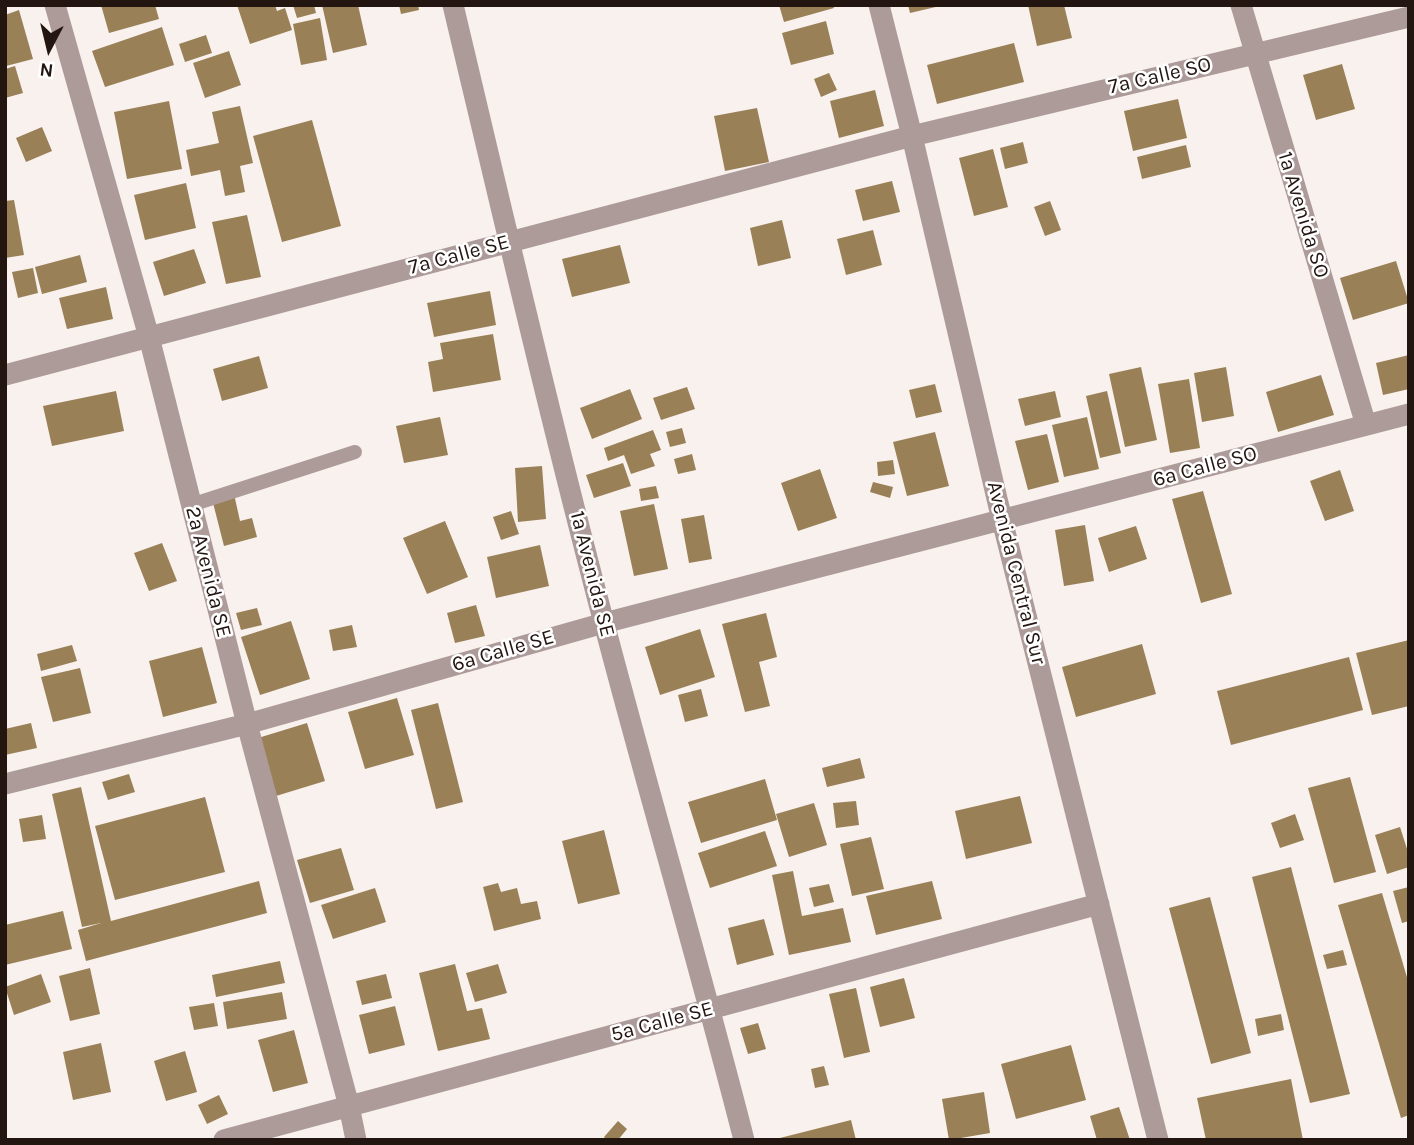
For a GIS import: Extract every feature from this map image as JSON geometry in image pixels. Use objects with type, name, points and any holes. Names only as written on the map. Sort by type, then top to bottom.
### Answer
[{"type":"street","name":"2a Avenida SE","points":[[55,5],[149,337],[356,1140]]},
{"type":"street","name":"1a Avenida SE","points":[[453,5],[604,623],[744,1140]]},
{"type":"street","name":"Avenida Central Sur","points":[[879,5],[1002,520],[1158,1140]]},
{"type":"street","name":"1a Avenida SO","points":[[1241,5],[1366,425]]},
{"type":"street","name":"7a Calle SO","points":[[912,136],[1409,17]]},
{"type":"street","name":"7a Calle SE","points":[[5,375],[912,136]]},
{"type":"street","name":"6a Calle SO","points":[[1002,520],[1409,414]]},
{"type":"street","name":"6a Calle SE","points":[[5,784],[247,724],[604,623],[1002,520]]},
{"type":"street","name":"5a Calle SE","points":[[224,1140],[1099,904]]},
{"type":"lane","points":[[191,505],[355,452]]},
{"type":"building","points":[[101,5],[155,5],[159,19],[109,33]]},
{"type":"building","points":[[237,5],[275,5],[277,11],[285,8],[292,30],[250,44]]},
{"type":"building","points":[[293,5],[314,5],[316,13],[297,18]]},
{"type":"building","points":[[322,5],[358,5],[367,45],[333,53]]},
{"type":"building","points":[[399,5],[418,5],[419,10],[401,14]]},
{"type":"building","points":[[779,5],[833,5],[834,8],[784,22]]},
{"type":"building","points":[[908,5],[940,5],[940,6],[910,13]]},
{"type":"building","points":[[1028,5],[1064,5],[1072,38],[1037,46]]},
{"type":"building","points":[[19,10],[33,59],[6,66],[5,15]]},
{"type":"building","points":[[320,18],[327,60],[301,65],[293,24]]},
{"type":"building","points":[[826,21],[834,54],[791,65],[782,33]]},
{"type":"building","points":[[162,27],[174,65],[105,87],[92,51]]},
{"type":"building","points":[[206,35],[212,53],[185,62],[179,44]]},
{"type":"building","points":[[1014,43],[1024,82],[937,104],[927,65]]},
{"type":"building","points":[[229,51],[241,85],[205,98],[193,63]]},
{"type":"building","points":[[1342,64],[1355,109],[1316,120],[1303,75]]},
{"type":"building","points":[[15,66],[23,93],[5,98],[5,69]]},
{"type":"building","points":[[829,73],[837,90],[821,97],[814,79]]},
{"type":"building","points":[[875,90],[884,126],[839,138],[830,101]]},
{"type":"building","points":[[1178,99],[1187,138],[1133,151],[1124,111]]},
{"type":"building","points":[[169,101],[182,169],[127,179],[114,112]]},
{"type":"building","points":[[240,106],[253,163],[240,166],[245,192],[225,196],[220,170],[191,176],[186,150],[219,143],[212,112]]},
{"type":"building","points":[[757,108],[769,162],[725,171],[714,116]]},
{"type":"building","points":[[312,120],[341,226],[282,242],[253,136]]},
{"type":"building","points":[[42,127],[52,151],[26,162],[16,138]]},
{"type":"building","points":[[1023,142],[1028,163],[1005,169],[1000,148]]},
{"type":"building","points":[[1186,145],[1191,167],[1142,179],[1137,157]]},
{"type":"building","points":[[993,149],[1008,207],[974,216],[959,158]]},
{"type":"building","points":[[892,181],[900,212],[863,221],[855,190]]},
{"type":"building","points":[[186,183],[196,228],[145,240],[134,195]]},
{"type":"building","points":[[14,200],[24,255],[5,258],[5,201]]},
{"type":"building","points":[[1050,201],[1061,230],[1045,236],[1034,207]]},
{"type":"building","points":[[247,215],[261,277],[226,284],[212,222]]},
{"type":"building","points":[[782,220],[791,258],[758,266],[750,228]]},
{"type":"building","points":[[873,230],[882,265],[846,275],[837,239]]},
{"type":"building","points":[[620,245],[630,283],[572,297],[562,259]]},
{"type":"building","points":[[194,249],[206,283],[164,296],[153,262]]},
{"type":"building","points":[[80,255],[87,282],[42,294],[35,267]]},
{"type":"building","points":[[1396,261],[1409,303],[1353,320],[1340,278]]},
{"type":"building","points":[[33,268],[38,293],[18,298],[12,272]]},
{"type":"building","points":[[106,287],[113,319],[67,329],[59,298]]},
{"type":"building","points":[[490,291],[496,325],[434,337],[427,303]]},
{"type":"building","points":[[493,334],[501,380],[433,392],[428,362],[443,359],[440,343]]},
{"type":"building","points":[[1409,355],[1409,389],[1383,395],[1376,363]]},
{"type":"building","points":[[259,356],[268,388],[222,401],[213,369]]},
{"type":"building","points":[[1141,367],[1157,440],[1125,447],[1109,374]]},
{"type":"building","points":[[1226,367],[1234,416],[1202,422],[1194,373]]},
{"type":"building","points":[[1321,375],[1334,415],[1278,432],[1266,392]]},
{"type":"building","points":[[1189,379],[1200,448],[1170,453],[1158,384]]},
{"type":"building","points":[[935,384],[942,412],[916,418],[909,390]]},
{"type":"building","points":[[687,387],[695,409],[661,420],[653,398]]},
{"type":"building","points":[[630,389],[642,419],[592,439],[580,408]]},
{"type":"building","points":[[116,391],[124,431],[52,446],[43,406]]},
{"type":"building","points":[[1055,391],[1061,417],[1025,426],[1018,399]]},
{"type":"building","points":[[1107,391],[1121,453],[1100,458],[1086,396]]},
{"type":"building","points":[[440,417],[448,455],[404,463],[396,426]]},
{"type":"building","points":[[1087,417],[1099,469],[1064,477],[1052,425]]},
{"type":"building","points":[[682,428],[686,443],[670,447],[666,432]]},
{"type":"building","points":[[653,430],[661,450],[650,454],[655,466],[631,474],[624,455],[608,461],[604,448]]},
{"type":"building","points":[[935,432],[949,486],[907,496],[893,442]]},
{"type":"building","points":[[1047,434],[1059,482],[1028,490],[1015,441]]},
{"type":"building","points":[[692,454],[696,470],[678,474],[674,459]]},
{"type":"building","points":[[893,460],[895,474],[878,476],[877,462]]},
{"type":"building","points":[[623,463],[631,486],[594,498],[586,475]]},
{"type":"building","points":[[542,466],[546,519],[518,522],[515,468]]},
{"type":"building","points":[[820,469],[837,518],[798,531],[781,483]]},
{"type":"building","points":[[1340,470],[1354,511],[1325,521],[1310,481]]},
{"type":"building","points":[[873,482],[893,487],[890,498],[870,492]]},
{"type":"building","points":[[656,486],[659,498],[641,501],[639,489]]},
{"type":"building","points":[[1203,491],[1232,594],[1201,603],[1172,499]]},
{"type":"building","points":[[234,494],[240,521],[252,518],[257,537],[224,546],[212,499]]},
{"type":"building","points":[[654,504],[668,569],[634,576],[620,511]]},
{"type":"building","points":[[511,511],[519,534],[501,540],[493,517]]},
{"type":"building","points":[[704,515],[712,559],[689,563],[681,519]]},
{"type":"building","points":[[445,521],[468,577],[427,594],[403,538]]},
{"type":"building","points":[[1085,525],[1094,581],[1064,586],[1055,530]]},
{"type":"building","points":[[1136,526],[1147,559],[1109,572],[1098,538]]},
{"type":"building","points":[[162,543],[177,581],[149,591],[134,553]]},
{"type":"building","points":[[540,545],[549,586],[496,598],[487,557]]},
{"type":"building","points":[[476,605],[485,636],[455,643],[447,613]]},
{"type":"building","points":[[257,608],[262,625],[241,630],[236,613]]},
{"type":"building","points":[[766,613],[777,657],[759,662],[770,706],[745,712],[722,624]]},
{"type":"building","points":[[291,621],[310,679],[260,695],[241,637]]},
{"type":"building","points":[[352,625],[357,647],[333,651],[329,630]]},
{"type":"building","points":[[700,629],[715,677],[660,695],[645,647]]},
{"type":"building","points":[[1409,640],[1409,706],[1372,715],[1356,653]]},
{"type":"building","points":[[1142,644],[1156,694],[1076,717],[1062,667]]},
{"type":"building","points":[[72,645],[77,661],[41,671],[37,654]]},
{"type":"building","points":[[202,647],[217,703],[163,717],[149,661]]},
{"type":"building","points":[[1349,657],[1363,710],[1231,745],[1217,691]]},
{"type":"building","points":[[80,668],[91,713],[53,722],[41,677]]},
{"type":"building","points":[[701,689],[708,716],[685,722],[678,695]]},
{"type":"building","points":[[397,698],[414,755],[365,769],[348,712]]},
{"type":"building","points":[[438,703],[463,802],[436,809],[411,710]]},
{"type":"building","points":[[31,723],[37,748],[5,755],[5,729]]},
{"type":"building","points":[[307,723],[325,781],[276,796],[258,738]]},
{"type":"building","points":[[860,758],[865,778],[827,787],[822,768]]},
{"type":"building","points":[[129,774],[135,792],[108,800],[102,782]]},
{"type":"building","points":[[1350,777],[1376,872],[1334,883],[1308,788]]},
{"type":"building","points":[[765,779],[777,820],[701,843],[688,802]]},
{"type":"building","points":[[81,787],[111,921],[259,881],[267,913],[86,961],[78,930],[101,923],[82,927],[52,794]]},
{"type":"building","points":[[1020,796],[1032,843],[966,859],[955,811]]},
{"type":"building","points":[[205,797],[225,872],[115,900],[95,826]]},
{"type":"building","points":[[856,801],[859,825],[836,828],[833,803]]},
{"type":"building","points":[[814,803],[827,845],[789,857],[776,814]]},
{"type":"building","points":[[1295,814],[1304,840],[1280,848],[1271,823]]},
{"type":"building","points":[[42,815],[46,839],[23,842],[19,819]]},
{"type":"building","points":[[1400,827],[1409,855],[1409,867],[1387,874],[1375,835]]},
{"type":"building","points":[[604,830],[620,894],[578,904],[562,841]]},
{"type":"building","points":[[765,831],[777,866],[710,888],[698,853]]},
{"type":"building","points":[[871,837],[884,889],[852,896],[840,844]]},
{"type":"building","points":[[341,848],[354,890],[310,903],[297,860]]},
{"type":"building","points":[[1291,867],[1350,1094],[1310,1103],[1252,877]]},
{"type":"building","points":[[793,871],[802,916],[843,908],[851,942],[789,955],[772,875]]},
{"type":"building","points":[[932,881],[942,919],[876,935],[866,896]]},
{"type":"building","points":[[498,883],[501,892],[517,888],[521,904],[537,901],[541,919],[494,931],[483,887]]},
{"type":"building","points":[[829,884],[834,902],[814,907],[809,888]]},
{"type":"building","points":[[1409,887],[1409,921],[1402,923],[1393,891]]},
{"type":"building","points":[[375,888],[386,922],[333,939],[321,905]]},
{"type":"building","points":[[1382,893],[1409,984],[1409,1115],[1401,1118],[1338,905]]},
{"type":"building","points":[[1210,897],[1251,1053],[1211,1064],[1169,908]]},
{"type":"building","points":[[63,911],[72,949],[5,965],[5,925]]},
{"type":"building","points":[[764,919],[774,955],[737,965],[728,928]]},
{"type":"building","points":[[1343,950],[1347,965],[1327,969],[1323,955]]},
{"type":"building","points":[[280,961],[285,983],[216,997],[212,975]]},
{"type":"building","points":[[455,964],[467,1011],[482,1008],[490,1039],[438,1051],[419,973]]},
{"type":"building","points":[[498,964],[507,993],[475,1002],[466,973]]},
{"type":"building","points":[[90,968],[100,1014],[70,1021],[59,976]]},
{"type":"building","points":[[41,974],[51,1002],[14,1015],[5,987]]},
{"type":"building","points":[[386,974],[392,998],[362,1005],[356,981]]},
{"type":"building","points":[[904,978],[915,1018],[880,1027],[870,987]]},
{"type":"building","points":[[856,988],[870,1052],[844,1058],[829,994]]},
{"type":"building","points":[[282,992],[287,1019],[227,1029],[223,1002]]},
{"type":"building","points":[[214,1003],[218,1026],[194,1030],[189,1007]]},
{"type":"building","points":[[395,1006],[405,1045],[369,1054],[359,1015]]},
{"type":"building","points":[[1281,1014],[1284,1030],[1258,1036],[1255,1019]]},
{"type":"building","points":[[758,1023],[766,1049],[748,1054],[740,1028]]},
{"type":"building","points":[[294,1030],[308,1083],[273,1092],[258,1040]]},
{"type":"building","points":[[101,1043],[111,1092],[73,1100],[63,1052]]},
{"type":"building","points":[[1071,1045],[1086,1100],[1016,1119],[1001,1064]]},
{"type":"building","points":[[185,1051],[197,1092],[166,1101],[154,1061]]},
{"type":"building","points":[[824,1066],[829,1085],[815,1088],[811,1069]]},
{"type":"building","points":[[1291,1079],[1303,1140],[1206,1140],[1197,1098]]},
{"type":"building","points":[[984,1092],[990,1133],[949,1140],[942,1099]]},
{"type":"building","points":[[219,1095],[228,1114],[207,1124],[198,1105]]},
{"type":"building","points":[[1119,1107],[1130,1140],[1097,1140],[1090,1116]]},
{"type":"building","points":[[851,1120],[856,1140],[776,1140],[776,1139]]},
{"type":"building","points":[[618,1121],[627,1129],[618,1140],[607,1140],[604,1137]]}]
